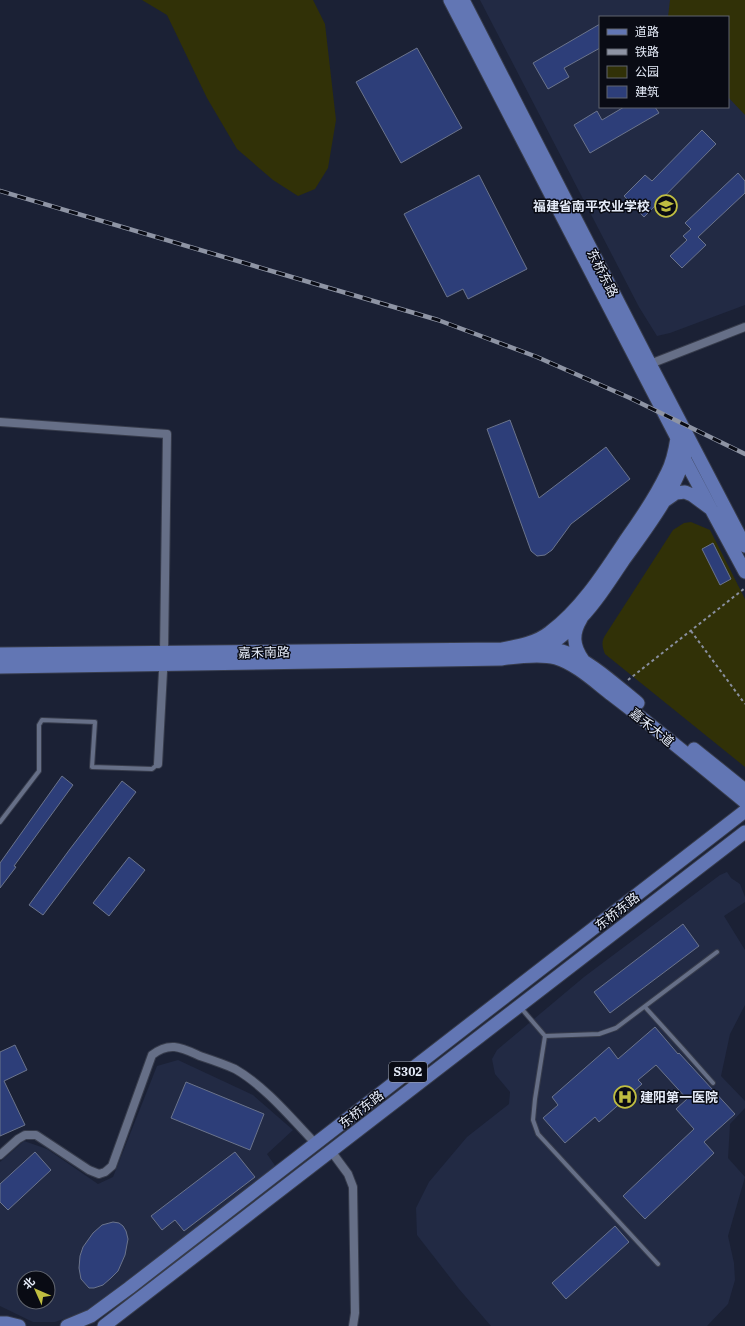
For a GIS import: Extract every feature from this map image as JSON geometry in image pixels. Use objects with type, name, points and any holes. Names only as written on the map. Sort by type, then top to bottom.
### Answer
[{"type":"main road","name":"东桥东路","points":[[450,0],[681,435],[716,505],[745,546]]},
{"type":"main road","name":"东桥东路","points":[[463,0],[650,364],[681,435]]},
{"type":"main road","points":[[658,499],[674,482],[684,458],[687,446],[681,435]]},
{"type":"main road","points":[[528,650],[549,633],[577,614],[609,581],[650,523],[681,435]]},
{"type":"main road","points":[[684,458],[699,487]]},
{"type":"main road","points":[[674,482],[682,480],[694,483],[716,505],[745,572]]},
{"type":"main road","points":[[658,499],[676,493],[685,492],[716,505]]},
{"type":"main road","points":[[562,654],[566,632],[577,614]]},
{"type":"main road","points":[[577,614],[575,640],[579,664]]},
{"type":"main road","points":[[528,650],[542,650],[566,632]]},
{"type":"main road","points":[[505,653],[537,647],[562,654]]},
{"type":"main road","name":"嘉禾南路","points":[[0,667],[164,659],[502,649],[505,653],[528,650]]},
{"type":"main road","points":[[528,650],[562,654]]},
{"type":"main road","name":"嘉禾南路","points":[[0,654],[164,659]]},
{"type":"main road","name":"嘉禾大道","points":[[562,654],[618,687],[745,790]]},
{"type":"main road","name":"嘉禾大道","points":[[579,664],[631,709],[745,802]]},
{"type":"main road","name":"东桥东路","points":[[67,1326],[91,1316],[316,1144],[745,811]]},
{"type":"main road","name":"东桥东路","points":[[104,1326],[745,832]]},
{"type":"street","points":[[650,364],[745,326]]},
{"type":"street","points":[[0,422],[167,434],[164,659],[158,764]]},
{"type":"street","points":[[0,1155],[25,1135],[36,1135],[89,1170],[99,1174],[105,1172],[112,1166],[152,1055],[168,1047],[179,1047],[235,1069],[264,1091],[316,1144]]},
{"type":"street","points":[[331,1151],[348,1174],[353,1187],[355,1314],[353,1326]]},
{"type":"lane","points":[[0,822],[39,771],[39,726],[42,720],[95,722],[92,767],[152,769],[158,764]]},
{"type":"lane","points":[[545,1036],[599,1034],[616,1028],[717,952]]},
{"type":"lane","points":[[520,1006],[545,1036],[534,1099],[533,1120],[538,1134],[658,1264]]},
{"type":"lane","points":[[645,1007],[713,1084]]},
{"type":"path","points":[[618,687],[745,588]]},
{"type":"path","points":[[690,631],[745,704]]},
{"type":"shaded area","name":"福建省南平农业学校","points":[[480,0],[745,0],[745,305],[670,333],[657,336],[639,307]]},
{"type":"shaded area","name":"建阳第一医院","points":[[727,872],[731,878],[740,884],[745,897],[745,902],[724,916],[745,950],[745,1005],[730,1034],[721,1076],[745,1101],[745,1108],[730,1124],[728,1158],[745,1177],[728,1236],[734,1263],[735,1280],[728,1304],[707,1326],[491,1326],[459,1289],[417,1235],[416,1208],[429,1182],[467,1137],[509,1104],[510,1092],[495,1074],[492,1059],[497,1050],[584,977],[720,875]]},
{"type":"shaded area","points":[[178,1060],[253,1095],[293,1130],[267,1154],[276,1167],[87,1311],[55,1322],[33,1322],[0,1306],[0,1162],[24,1141],[47,1149],[98,1184],[113,1177],[157,1066]]},
{"type":"green space","points":[[142,0],[313,0],[325,24],[336,120],[328,168],[315,189],[298,196],[273,180],[237,149],[207,98],[167,15]]},
{"type":"green space","points":[[670,0],[745,0],[745,115],[729,98],[729,16],[668,16]]},
{"type":"green space","points":[[691,522],[710,530],[745,599],[745,767],[605,654],[602,644],[604,637],[673,530],[684,523]]},
{"type":"building","points":[[599,25],[599,49],[564,68],[569,77],[548,89],[533,63]]},
{"type":"building","points":[[417,48],[462,128],[401,163],[356,82]]},
{"type":"building","points":[[622,108],[656,108],[659,113],[590,153],[574,125],[597,111],[602,120]]},
{"type":"building","points":[[702,130],[716,144],[644,217],[624,196],[645,175],[652,181]]},
{"type":"building","points":[[738,173],[745,181],[745,193],[698,237],[706,245],[682,268],[670,256],[687,240],[683,236],[691,229],[685,223]]},
{"type":"building","points":[[479,175],[527,269],[468,299],[463,289],[447,297],[404,214]]},
{"type":"building","points":[[510,420],[539,498],[606,447],[630,479],[571,524],[552,550],[545,555],[537,556],[531,551],[487,429]]},
{"type":"building","points":[[713,543],[731,579],[720,585],[702,549]]},
{"type":"building","points":[[62,776],[73,785],[14,866],[16,867],[0,888],[0,863]]},
{"type":"building","points":[[122,781],[136,792],[43,915],[29,905]]},
{"type":"building","points":[[129,857],[145,870],[109,916],[93,903]]},
{"type":"building","points":[[683,924],[699,946],[610,1013],[594,992]]},
{"type":"building","points":[[655,1027],[678,1054],[679,1053],[735,1114],[704,1142],[714,1153],[645,1219],[623,1196],[694,1129],[676,1109],[687,1099],[656,1065],[638,1080],[642,1084],[599,1122],[595,1117],[565,1143],[543,1118],[558,1105],[552,1097],[609,1047],[618,1059]]},
{"type":"building","points":[[15,1045],[27,1070],[4,1081],[25,1125],[0,1136],[0,1052]]},
{"type":"building","points":[[186,1082],[264,1114],[250,1150],[171,1118]]},
{"type":"building","points":[[35,1152],[51,1170],[8,1210],[0,1202],[0,1184]]},
{"type":"building","points":[[235,1152],[255,1177],[184,1231],[175,1220],[162,1230],[151,1216]]},
{"type":"building","points":[[113,1222],[119,1223],[126,1231],[128,1239],[125,1255],[118,1271],[111,1278],[103,1285],[89,1288],[81,1279],[79,1268],[80,1256],[83,1247],[93,1233],[102,1225]]},
{"type":"building","points":[[615,1226],[629,1242],[566,1299],[552,1283]]},
{"type":"railway","points":[[0,191],[438,320],[537,357],[630,398],[745,454]]},
{"type":"place","name":"福建省南平农业学校","points":[[666,206]]},
{"type":"place","name":"建阳第一医院","points":[[625,1097]]}]
